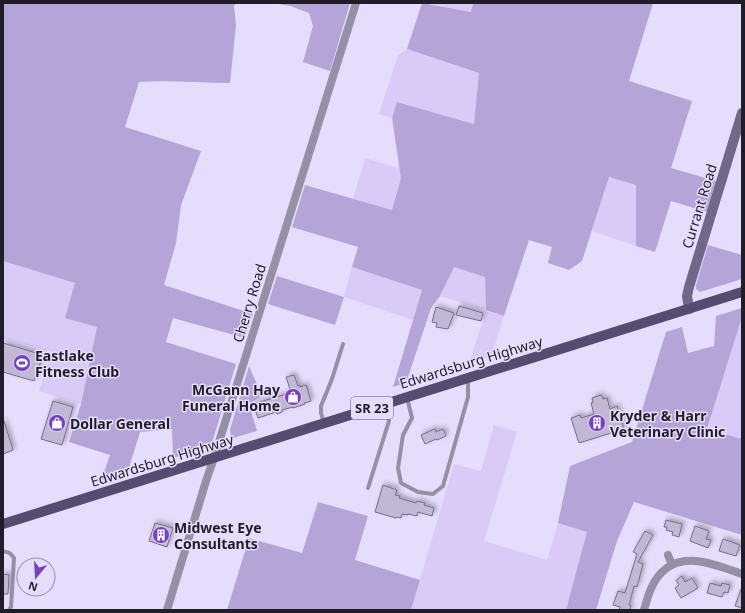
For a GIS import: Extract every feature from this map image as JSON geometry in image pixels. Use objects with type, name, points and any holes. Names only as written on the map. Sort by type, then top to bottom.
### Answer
[{"type":"main road","name":"Edwardsburg Highway","points":[[3,524],[742,292]]},
{"type":"street","name":"Cherry Road","points":[[167,610],[356,3]]},
{"type":"street","name":"Currant Road","points":[[689,309],[687,296],[689,287],[742,113]]},
{"type":"street","points":[[668,555],[672,565]]},
{"type":"street","points":[[644,610],[655,581],[665,569],[672,565],[687,561],[700,561],[742,574]]},
{"type":"lane","points":[[324,424],[321,406],[332,379],[343,344]]},
{"type":"lane","points":[[407,397],[412,418],[403,435],[398,468],[401,483],[418,492],[433,494],[443,486],[468,397],[468,378]]},
{"type":"lane","points":[[368,488],[389,421],[385,404]]},
{"type":"lane","points":[[3,552],[6,551],[10,553],[14,558],[11,607],[9,610]]},
{"type":"shaded area","points":[[3,3],[236,3],[234,6],[236,25],[230,83],[162,81],[139,82],[125,127],[201,151],[181,205],[176,243],[164,285],[253,314],[245,338],[173,318],[166,342],[236,364],[211,446],[173,458],[172,429],[140,432],[128,471],[101,481],[110,455],[69,442],[81,404],[97,327],[65,318],[75,283],[3,261]]},
{"type":"shaded area","points":[[273,3],[350,3],[330,71],[303,62],[313,26],[309,13],[290,6]]},
{"type":"shaded area","points":[[422,3],[471,12],[473,3],[653,3],[629,81],[692,101],[671,168],[716,181],[707,212],[671,201],[655,252],[636,246],[636,185],[609,177],[582,261],[569,270],[548,263],[552,247],[529,240],[504,316],[486,310],[485,277],[454,267],[440,296],[431,308],[406,383],[393,387],[422,290],[352,267],[358,247],[292,227],[305,185],[392,210],[401,178],[392,118],[397,102],[474,124],[479,73],[407,49]]},
{"type":"shaded area","points":[[424,3],[473,3],[471,12]]},
{"type":"shaded area","points":[[407,49],[479,73],[474,124],[398,102],[392,118],[379,114],[398,55]]},
{"type":"shaded area","points":[[365,158],[400,169],[401,178],[392,210],[353,199]]},
{"type":"shaded area","points":[[609,177],[636,185],[636,246],[592,231]]},
{"type":"shaded area","points":[[708,245],[742,255],[742,279],[700,292],[696,289]]},
{"type":"shaded area","points":[[3,261],[75,283],[97,327],[81,404],[39,391],[51,352],[3,338]]},
{"type":"shaded area","points":[[352,267],[422,290],[413,320],[344,297]]},
{"type":"shaded area","points":[[454,267],[486,277],[486,310],[440,296]]},
{"type":"shaded area","points":[[277,276],[344,297],[335,325],[268,304]]},
{"type":"shaded area","points":[[742,308],[742,317],[707,429],[742,439],[742,535],[634,502],[617,541],[596,610],[566,610],[587,532],[558,523],[570,466],[632,442],[666,332],[682,327],[688,353],[714,346],[716,316]]},
{"type":"shaded area","points":[[486,310],[504,316],[491,357],[469,364]]},
{"type":"shaded area","points":[[742,317],[742,439],[707,430]]},
{"type":"shaded area","points":[[249,366],[262,396],[249,404],[257,431],[233,438],[230,430]]},
{"type":"shaded area","points":[[494,425],[517,432],[484,541],[547,560],[558,523],[588,532],[566,610],[411,610],[454,464],[481,471]]},
{"type":"shaded area","points":[[318,502],[368,516],[355,560],[420,580],[411,610],[227,610],[249,538],[302,553]]},
{"type":"building","points":[[459,306],[483,313],[481,321],[456,315]]},
{"type":"building","points":[[436,307],[454,313],[448,329],[436,327],[437,323],[432,322]]},
{"type":"building","name":"Eastlake Fitness Club","points":[[3,343],[43,355],[34,381],[3,372]]},
{"type":"building","name":"McGann Hay Funeral Home","points":[[294,375],[298,386],[300,385],[300,387],[306,385],[311,401],[293,408],[282,410],[282,412],[277,414],[276,412],[258,418],[253,404],[290,393],[286,377]]},
{"type":"building","name":"Kryder & Harr Veterinary Clinic","points":[[601,395],[603,399],[607,398],[610,409],[617,406],[624,429],[579,443],[571,418],[580,415],[581,418],[594,414],[591,403],[593,402],[592,398]]},
{"type":"building","name":"Dollar General","points":[[53,401],[73,407],[62,445],[41,439]]},
{"type":"building","points":[[4,421],[13,450],[3,454],[3,422]]},
{"type":"building","points":[[435,429],[436,432],[443,429],[446,436],[425,444],[421,435]]},
{"type":"building","points":[[383,485],[397,490],[395,495],[400,496],[399,498],[416,503],[417,501],[425,503],[424,505],[434,508],[432,516],[418,512],[417,516],[402,514],[401,518],[396,518],[375,512]]},
{"type":"building","points":[[666,520],[682,524],[679,537],[672,535],[673,532],[666,530],[667,527],[664,527]]},
{"type":"building","name":"Midwest Eye Consultants","points":[[155,523],[173,528],[167,547],[149,541]]},
{"type":"building","points":[[695,526],[709,531],[706,539],[711,540],[708,548],[690,541]]},
{"type":"building","points":[[645,531],[653,535],[638,562],[643,564],[637,587],[634,586],[629,605],[631,606],[630,610],[619,610],[620,607],[613,605],[618,591],[625,593],[637,554],[633,552]]},
{"type":"building","points":[[723,539],[740,545],[736,556],[719,551]]},
{"type":"building","points":[[3,574],[9,575],[8,594],[3,594]]},
{"type":"building","points":[[682,576],[685,582],[692,578],[698,588],[681,598],[675,588],[679,585],[676,580]]},
{"type":"building","points":[[710,583],[721,586],[722,583],[730,585],[728,593],[724,592],[722,597],[707,593]]},
{"type":"building","points":[[742,589],[742,608],[735,606]]},
{"type":"place","name":"Eastlake Fitness Club","points":[[22,363]]},
{"type":"place","name":"McGann Hay Funeral Home","points":[[293,397]]},
{"type":"place","name":"Dollar General","points":[[57,423]]},
{"type":"place","name":"Kryder & Harr Veterinary Clinic","points":[[597,423]]},
{"type":"place","name":"Midwest Eye Consultants","points":[[161,535]]}]
